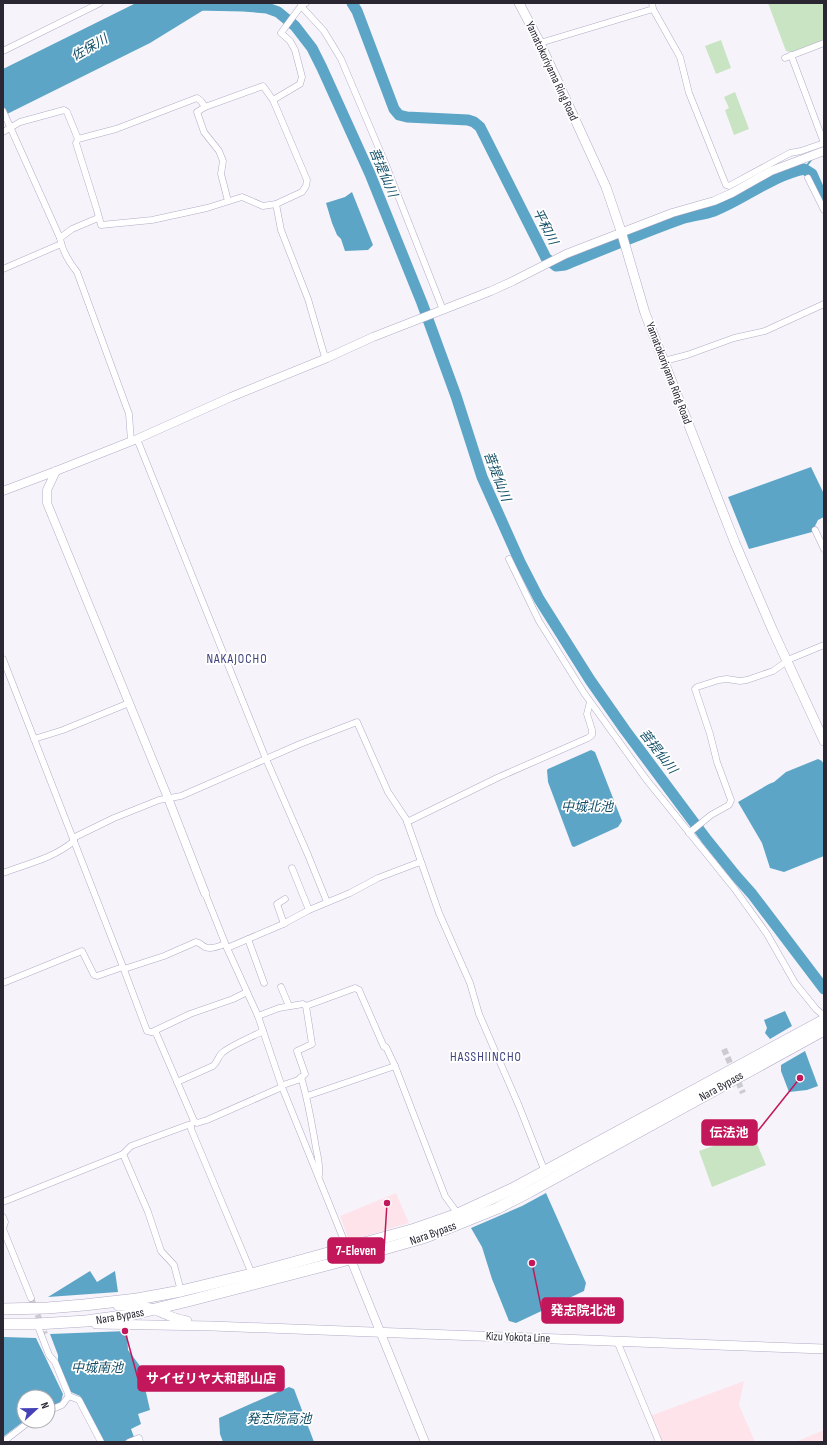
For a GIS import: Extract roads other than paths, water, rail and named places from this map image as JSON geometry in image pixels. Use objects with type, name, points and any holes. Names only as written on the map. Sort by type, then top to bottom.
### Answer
[{"type":"highway","name":"Nara Bypass","points":[[3,1324],[37,1324],[86,1321],[154,1310],[349,1254],[458,1214],[545,1172],[824,1020]]},
{"type":"highway","name":"Nara Bypass","points":[[3,1309],[47,1308],[137,1299],[181,1291],[252,1274],[426,1237],[513,1200],[824,1030]]},
{"type":"main road","name":"Yamatokoriyama Ring Road","points":[[519,3],[540,43],[606,187],[624,239],[640,298],[735,543],[787,662],[824,741]]},
{"type":"main road","name":"Kizu Yokota Line","points":[[84,1305],[139,1305],[178,1320],[212,1326]]},
{"type":"main road","name":"Kizu Yokota Line","points":[[86,1321],[93,1324],[212,1326],[824,1349]]},
{"type":"street","points":[[3,51],[100,3]]},
{"type":"street","points":[[273,100],[300,84],[302,77],[296,50],[290,41],[281,33],[304,5],[324,31],[341,60],[386,165],[442,310]]},
{"type":"street","points":[[540,43],[652,6],[680,57],[689,93],[726,185],[729,186],[790,153],[824,143],[788,56],[824,43]]},
{"type":"street","points":[[3,132],[10,126],[20,122],[64,110],[78,139],[76,143],[97,210],[100,225],[159,218],[207,208],[242,197],[263,206],[276,204],[302,192],[306,186],[307,180],[273,100],[263,86],[205,107],[197,112],[204,132],[220,151],[223,161],[221,174],[228,201]]},
{"type":"street","points":[[78,139],[116,129],[196,98],[201,101],[205,107]]},
{"type":"street","points":[[3,111],[68,261],[77,272],[129,414],[134,440],[327,902]]},
{"type":"street","points":[[3,491],[134,440],[373,337],[491,291],[566,254],[624,239],[672,213],[714,201],[732,193],[771,171],[823,151]]},
{"type":"street","points":[[808,178],[824,210]]},
{"type":"street","points":[[276,204],[281,230],[308,299],[324,354],[327,358]]},
{"type":"street","points":[[3,269],[60,241],[72,229],[98,218]]},
{"type":"street","points":[[664,361],[687,355],[734,338],[765,332],[824,304]]},
{"type":"street","points":[[56,471],[48,490],[47,503],[168,798],[204,893],[258,1016],[282,1086],[425,1442]]},
{"type":"street","points":[[815,530],[824,549]]},
{"type":"street","points":[[509,559],[539,621],[590,702],[646,778],[734,888],[767,934],[795,983],[816,1009],[824,1016]]},
{"type":"street","points":[[690,832],[711,815],[729,805],[731,800],[717,762],[710,734],[695,689],[719,680],[747,680],[773,671],[787,662],[824,645]]},
{"type":"street","points":[[3,659],[124,968],[147,1031],[156,1033],[177,1082],[192,1123],[191,1129],[252,1274]]},
{"type":"street","points":[[407,822],[500,777],[592,736],[592,730],[587,714],[590,702]]},
{"type":"street","points":[[34,739],[63,730],[129,704]]},
{"type":"street","points":[[3,873],[54,855],[63,850],[73,840],[114,818],[158,800],[181,796],[357,722],[388,792],[407,822],[439,913],[470,983],[479,1014],[519,1106],[545,1172]]},
{"type":"street","points":[[3,983],[82,951],[94,975],[97,976],[164,956],[196,942],[200,943],[205,948],[226,946],[248,939],[284,924],[309,910],[350,893],[378,878],[420,862]]},
{"type":"street","points":[[292,868],[309,910]]},
{"type":"street","points":[[284,924],[277,904],[285,899]]},
{"type":"street","points":[[248,939],[264,982]]},
{"type":"street","points":[[281,987],[289,1006]]},
{"type":"street","points":[[258,1016],[279,1008],[303,1004],[306,1006],[355,988],[359,990],[384,1047],[386,1047],[395,1066],[445,1196],[458,1214]]},
{"type":"street","points":[[152,1032],[190,1014],[233,999],[247,992]]},
{"type":"street","points":[[3,1202],[123,1154],[131,1146],[192,1123],[197,1124],[207,1120],[301,1077],[304,1074],[297,1051],[312,1044],[306,1006]]},
{"type":"street","points":[[177,1082],[213,1066],[221,1054],[227,1049],[263,1031]]},
{"type":"street","points":[[307,1096],[395,1066]]},
{"type":"street","points":[[301,1077],[307,1096],[320,1164],[318,1177]]},
{"type":"street","points":[[123,1154],[148,1212],[160,1251],[174,1265],[181,1291]]},
{"type":"street","points":[[3,1217],[5,1222],[3,1229],[31,1298]]},
{"type":"street","points":[[37,1324],[49,1355],[54,1362]]},
{"type":"street","points":[[45,1334],[54,1362],[69,1396],[79,1400],[101,1442]]},
{"type":"street","points":[[617,1341],[659,1442]]},
{"type":"street","points":[[56,1408],[62,1406],[69,1396]]},
{"type":"street","points":[[3,1442],[20,1429]]},
{"type":"street","points":[[128,1442],[139,1438],[140,1442]]},
{"type":"water","name":"佐保川","points":[[136,3],[215,3],[150,43],[3,116],[3,69]]},
{"type":"water","points":[[352,192],[373,245],[368,250],[345,251],[341,239],[337,235],[332,223],[326,203],[345,197]]},
{"type":"water","points":[[811,467],[824,494],[824,517],[818,520],[812,532],[749,549],[728,497]]},
{"type":"water","name":"中城北池","points":[[591,750],[595,752],[622,821],[618,827],[574,847],[572,846],[548,782],[547,770]]},
{"type":"water","points":[[818,759],[822,761],[824,765],[824,856],[784,872],[770,868],[762,843],[738,802],[774,782],[786,772]]},
{"type":"water","points":[[785,1011],[792,1026],[770,1039],[765,1033],[767,1028],[764,1020]]},
{"type":"water","points":[[805,1051],[818,1086],[807,1090],[789,1092],[781,1071],[781,1065]]},
{"type":"water","points":[[546,1193],[586,1283],[584,1291],[516,1323],[509,1321],[492,1279],[482,1247],[471,1228],[522,1206]]},
{"type":"water","points":[[90,1271],[97,1282],[115,1271],[118,1292],[48,1297]]},
{"type":"water","name":"中城南池","points":[[127,1331],[128,1350],[140,1366],[150,1410],[138,1414],[141,1424],[131,1429],[134,1437],[123,1442],[103,1442],[80,1396],[71,1392],[58,1362],[58,1355],[50,1334]]},
{"type":"water","name":"中城南池","points":[[3,1338],[36,1338],[63,1394],[61,1402],[56,1404],[56,1389],[16,1389],[16,1427],[3,1437]]},
{"type":"water","name":"発志院高池","points":[[289,1387],[294,1389],[314,1442],[223,1442],[220,1434],[219,1418]]},
{"type":"waterway","name":"平和川","points":[[352,3],[357,11],[394,109],[399,115],[407,117],[468,120],[474,122],[480,127],[546,258],[556,266],[565,265],[637,235],[681,219],[714,211],[769,182],[792,172],[804,169],[812,174],[824,201]]},
{"type":"waterway","name":"菩提仙川","points":[[195,5],[267,8],[278,12],[295,26],[312,48],[370,174],[422,303],[456,396],[482,477],[520,562],[539,599],[590,680],[625,730],[707,840],[752,894],[824,989]]},
{"type":"waterway","points":[[804,169],[812,159]]},
{"type":"tunnel","points":[[724,1049],[743,1093]]},
{"type":"tunnel","points":[[31,1298],[45,1334]]},
{"type":"place","name":"伝法池","points":[[800,1078]]},
{"type":"place","name":"7-Eleven","points":[[387,1203]]},
{"type":"place","name":"発志院北池","points":[[532,1263]]},
{"type":"place","name":"サイゼリヤ大和郡山店","points":[[125,1331]]},
{"type":"district","name":"NAKAJOCHO","points":[[237,658]]},
{"type":"district","name":"HASSHIINCHO","points":[[486,1056]]}]
